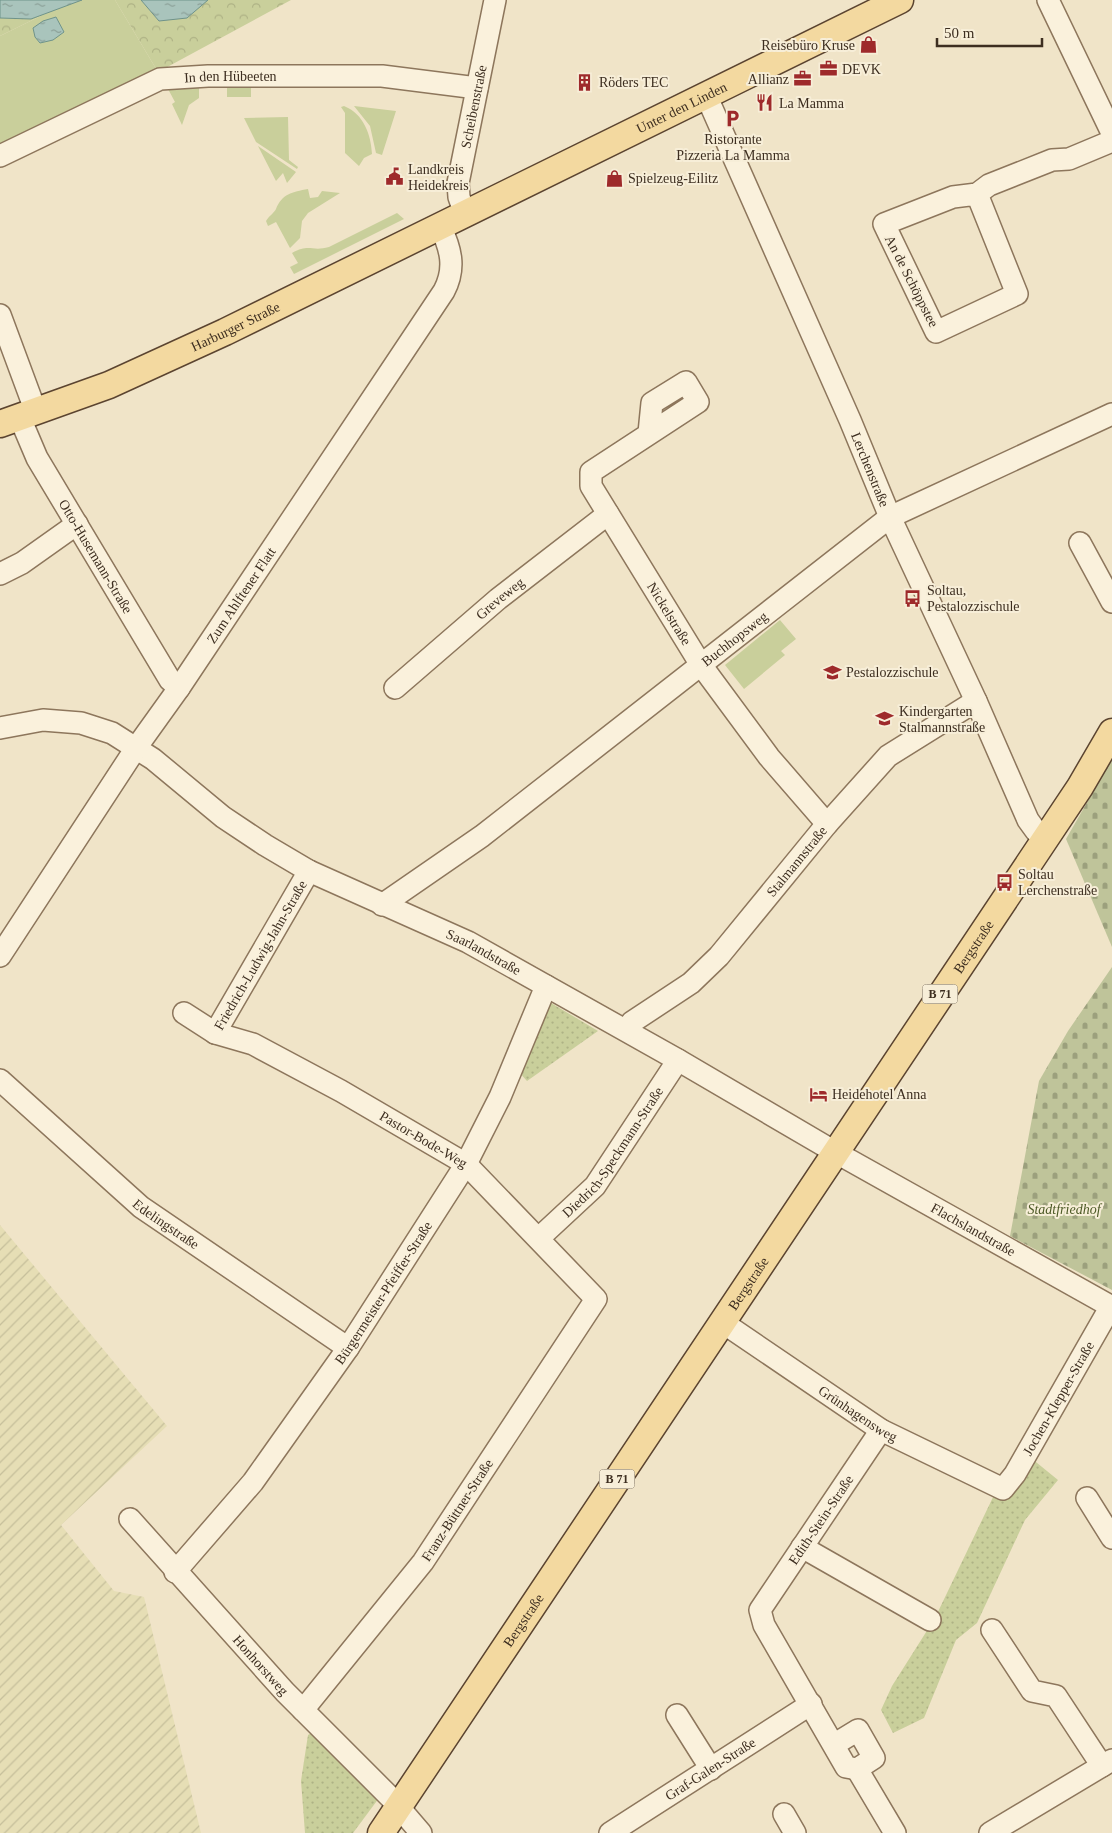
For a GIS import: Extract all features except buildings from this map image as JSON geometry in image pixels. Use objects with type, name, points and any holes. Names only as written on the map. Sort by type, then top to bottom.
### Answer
[{"type":"main road","name":"Unter den Linden","points":[[465,214],[900,0]]},
{"type":"main road","name":"Harburger Straße","points":[[23,416],[148,368],[465,214]]},
{"type":"main road","name":"Bergstraße","points":[[381,1833],[1094,765],[1112,732]]},
{"type":"street","name":"Scheibenstraße","points":[[465,214],[459,197],[458,183],[495,0]]},
{"type":"street","points":[[1048,0],[1112,133]]},
{"type":"street","name":"In den Hübeeten","points":[[0,156],[160,79],[382,76],[477,88]]},
{"type":"street","name":"Lerchenstraße","points":[[706,95],[850,420],[890,517],[976,701],[1028,820],[1036,831],[1046,837]]},
{"type":"street","name":"An de Schöppstee","points":[[978,194],[1017,294],[936,332],[884,224],[953,197],[978,194],[990,186],[1052,160],[1069,159],[1112,141]]},
{"type":"street","name":"Zum Ahlftener Flatt","points":[[0,956],[136,748],[179,688],[444,292],[452,268],[451,254],[440,226]]},
{"type":"street","points":[[0,315],[23,416]]},
{"type":"street","name":"Buchhopsweg","points":[[382,905],[482,836],[890,517],[1112,414]]},
{"type":"street","name":"Otto-Husemann-Straße","points":[[23,416],[38,458],[170,680],[179,688]]},
{"type":"street","name":"Nickelstraße","points":[[649,433],[591,472],[591,486],[701,665],[769,757],[827,824]]},
{"type":"street","name":"Greveweg","points":[[395,688],[498,599],[608,514]]},
{"type":"street","points":[[0,574],[22,563],[77,524]]},
{"type":"street","points":[[1080,543],[1112,602]]},
{"type":"street","name":"Stalmannstraße","points":[[626,1030],[632,1022],[691,983],[719,956],[827,824],[888,756],[976,701]]},
{"type":"street","name":"Saarlandstraße","points":[[0,728],[43,720],[81,722],[112,733],[153,759],[223,816],[265,845],[309,871],[468,942],[626,1030],[835,1152]]},
{"type":"street","name":"Friedrich-Ludwig-Jahn-Straße","points":[[184,1013],[215,1033],[309,871]]},
{"type":"street","name":"Bürgermeister-Pfeiffer-Straße","points":[[175,1572],[253,1482],[348,1348],[466,1164],[500,1097],[546,986]]},
{"type":"street","name":"Pastor-Bode-Weg","points":[[215,1033],[253,1044],[341,1091],[466,1164],[596,1299]]},
{"type":"street","name":"Diedrich-Speckmann-Straße","points":[[539,1238],[595,1186],[678,1060]]},
{"type":"street","name":"Edelingstraße","points":[[0,1080],[141,1207],[348,1348]]},
{"type":"street","name":"Flachslandstraße","points":[[835,1152],[1112,1306]]},
{"type":"street","name":"Franz-Büttner-Straße","points":[[303,1710],[423,1562],[596,1299]]},
{"type":"street","name":"Jochen-Klepper-Straße","points":[[1003,1489],[1015,1474],[1112,1306]]},
{"type":"street","name":"Grünhagensweg","points":[[722,1322],[881,1430],[1003,1489]]},
{"type":"street","name":"Edith-Stein-Straße","points":[[811,1704],[764,1625],[760,1610],[881,1430]]},
{"type":"street","points":[[1087,1498],[1112,1538]]},
{"type":"street","name":"Honhorstweg","points":[[130,1519],[175,1572],[303,1710],[399,1806],[421,1833]]},
{"type":"street","points":[[802,1547],[930,1620]]},
{"type":"street","points":[[990,1833],[1107,1764],[1056,1696],[1032,1691],[992,1630]]},
{"type":"street","points":[[811,1704],[835,1744],[846,1768],[857,1769],[874,1758],[858,1730],[835,1744]]},
{"type":"street","name":"Graf-Galen-Straße","points":[[610,1833],[811,1704]]},
{"type":"street","points":[[677,1715],[711,1769]]},
{"type":"street","points":[[857,1769],[895,1833]]},
{"type":"street","points":[[784,1814],[795,1833]]},
{"type":"shaded area","points":[[0,1225],[167,1426],[61,1525],[114,1591],[144,1597],[201,1833],[0,1833]]},
{"type":"green space","points":[[0,0],[73,0],[0,36]]},
{"type":"green space","points":[[73,0],[115,0],[158,72],[0,149],[0,36]]},
{"type":"green space","points":[[115,0],[141,0],[159,21],[208,0],[291,0],[158,72]]},
{"type":"green space","points":[[227,85],[251,85],[251,97],[227,97]]},
{"type":"green space","points":[[199,86],[199,98],[189,105],[182,125],[172,104],[175,102],[168,89]]},
{"type":"green space","points":[[344,106],[357,114],[365,126],[370,140],[372,154],[364,158],[359,166],[345,153],[345,113],[341,107]]},
{"type":"green space","points":[[354,106],[396,111],[382,155],[376,153],[370,126]]},
{"type":"green space","points":[[288,117],[289,160],[298,167],[297,169],[256,142],[244,118]]},
{"type":"green space","points":[[258,146],[296,172],[287,183],[283,173],[276,181]]},
{"type":"green space","points":[[308,189],[310,198],[318,197],[322,191],[340,193],[308,213],[302,221],[300,238],[290,248],[276,222],[268,226],[266,221],[281,200],[292,193]]},
{"type":"green space","points":[[397,213],[404,219],[294,274],[290,267],[298,263],[292,253],[307,248],[329,247]]},
{"type":"green space","points":[[780,620],[796,639],[781,651],[785,655],[744,689],[725,665]]},
{"type":"green space","points":[[1112,759],[1112,947],[1066,839]]},
{"type":"green space","name":"Stadtfriedhof","points":[[1112,967],[1112,1290],[1010,1236],[1039,1081],[1068,1031]]},
{"type":"green space","points":[[551,1003],[598,1031],[527,1081],[518,1071],[544,1007]]},
{"type":"green space","points":[[1031,1458],[1058,1480],[1025,1520],[977,1623],[956,1640],[924,1718],[893,1733],[881,1710],[892,1686],[935,1618],[995,1493]]},
{"type":"green space","points":[[315,1731],[379,1798],[353,1833],[305,1833],[301,1781],[308,1735]]},
{"type":"water","points":[[0,0],[82,0],[31,19],[0,18]]},
{"type":"water","points":[[141,0],[208,0],[187,18],[159,21]]},
{"type":"water","points":[[56,17],[64,32],[53,40],[40,43],[35,37],[33,28],[43,21]]},
{"type":"place","name":"Reisebüro Kruse","points":[[869,45]]},
{"type":"place","name":"DEVK","points":[[828,69]]},
{"type":"place","name":"Allianz","points":[[803,79]]},
{"type":"place","name":"Röders TEC","points":[[585,82]]},
{"type":"place","name":"La Mamma","points":[[765,103]]},
{"type":"place","name":"Ristorante Pizzeria La Mamma","points":[[733,119]]},
{"type":"place","name":"Landkreis Heidekreis","points":[[394,177]]},
{"type":"place","name":"Spielzeug-Eilitz","points":[[614,178]]},
{"type":"place","name":"Soltau, Pestalozzischule","points":[[913,598]]},
{"type":"place","name":"Pestalozzischule","points":[[832,672]]},
{"type":"place","name":"Kindergarten Stalmannstraße","points":[[885,719]]},
{"type":"place","name":"Soltau Lerchenstraße","points":[[1004,882]]},
{"type":"place","name":"Heidehotel Anna","points":[[818,1094]]}]
